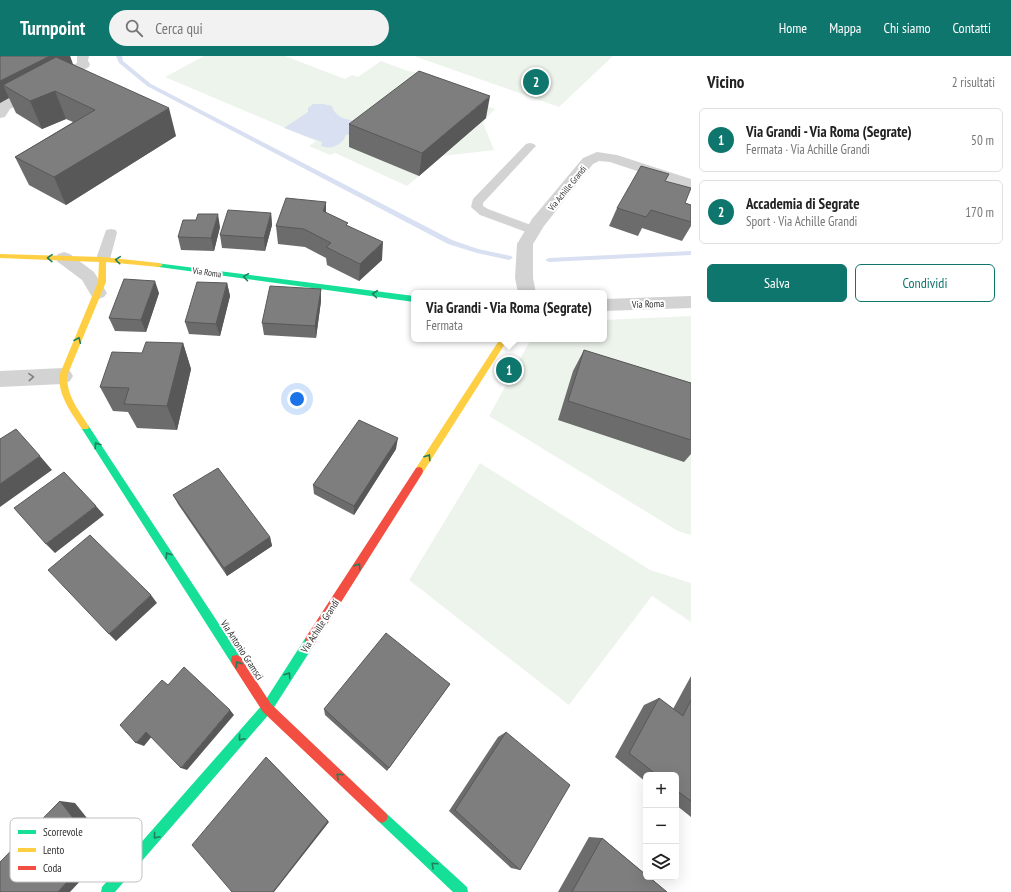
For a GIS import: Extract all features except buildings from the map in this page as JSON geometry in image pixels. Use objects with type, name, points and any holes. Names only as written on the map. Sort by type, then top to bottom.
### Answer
[{"type":"street","points":[[0,114],[5,106],[84,64],[82,61],[83,56]]},
{"type":"street","name":"Via Achille Grandi","points":[[526,290],[524,278],[525,244],[588,161],[597,156],[612,158],[691,184]]},
{"type":"street","name":"Via Roma","points":[[0,256],[119,260],[411,299]]},
{"type":"street","points":[[64,258],[88,276],[98,293]]},
{"type":"street","points":[[0,379],[63,376],[98,293],[103,275],[103,259]]},
{"type":"street","name":"Via Roma","points":[[607,305],[691,302]]},
{"type":"street","name":"Via Achille Grandi","points":[[142,852],[267,708],[502,342]]},
{"type":"street","name":"Via Antonio Gramsci","points":[[63,376],[62,387],[65,395],[267,708],[462,892]]},
{"type":"street","name":"Via Achille Grandi","points":[[107,892],[116,882]]},
{"type":"lane","points":[[530,146],[477,202],[477,207],[484,212],[534,231]]},
{"type":"lane","points":[[103,259],[111,233]]},
{"type":"shaded area","points":[[204,56],[285,56],[345,79],[352,75],[358,77],[381,61],[408,71],[420,73],[428,84],[495,109],[483,123],[494,150],[443,156],[407,186],[335,153],[330,155],[309,146],[316,141],[165,77]]},
{"type":"shaded area","points":[[414,56],[613,56],[559,107]]},
{"type":"shaded area","points":[[691,316],[691,535],[678,531],[489,416],[529,342],[607,342],[607,320]]},
{"type":"shaded area","points":[[480,463],[650,570],[691,583],[691,622],[652,596],[569,705],[409,580]]},
{"type":"water","points":[[313,104],[332,106],[336,114],[339,116],[358,122],[351,134],[346,135],[342,142],[332,147],[321,146],[322,142],[284,128],[308,112],[308,108]]},
{"type":"waterway","points":[[119,56],[121,62],[149,85],[450,242],[477,251],[509,258]]},
{"type":"waterway","points":[[549,260],[691,253]]},
{"type":"traffic: fast","points":[[159,265],[411,299]]},
{"type":"traffic: fast","points":[[85,427],[236,660]]},
{"type":"traffic: fast","points":[[142,852],[267,708],[310,641]]},
{"type":"traffic: fast","points":[[382,817],[462,892]]},
{"type":"traffic: fast","points":[[107,892],[116,882]]},
{"type":"traffic: slow","points":[[0,256],[119,260],[159,265]]},
{"type":"traffic: slow","points":[[85,427],[66,397],[63,376],[102,282],[103,259]]},
{"type":"traffic: slow","points":[[419,471],[502,342]]},
{"type":"traffic: jam","points":[[310,641],[419,471]]},
{"type":"traffic: jam","points":[[236,660],[267,708],[382,817]]},
{"type":"place","name":"Accademia di Segrate","points":[[536,82]]},
{"type":"place","name":"Via Grandi - Via Roma (Segrate)","points":[[509,370]]}]
